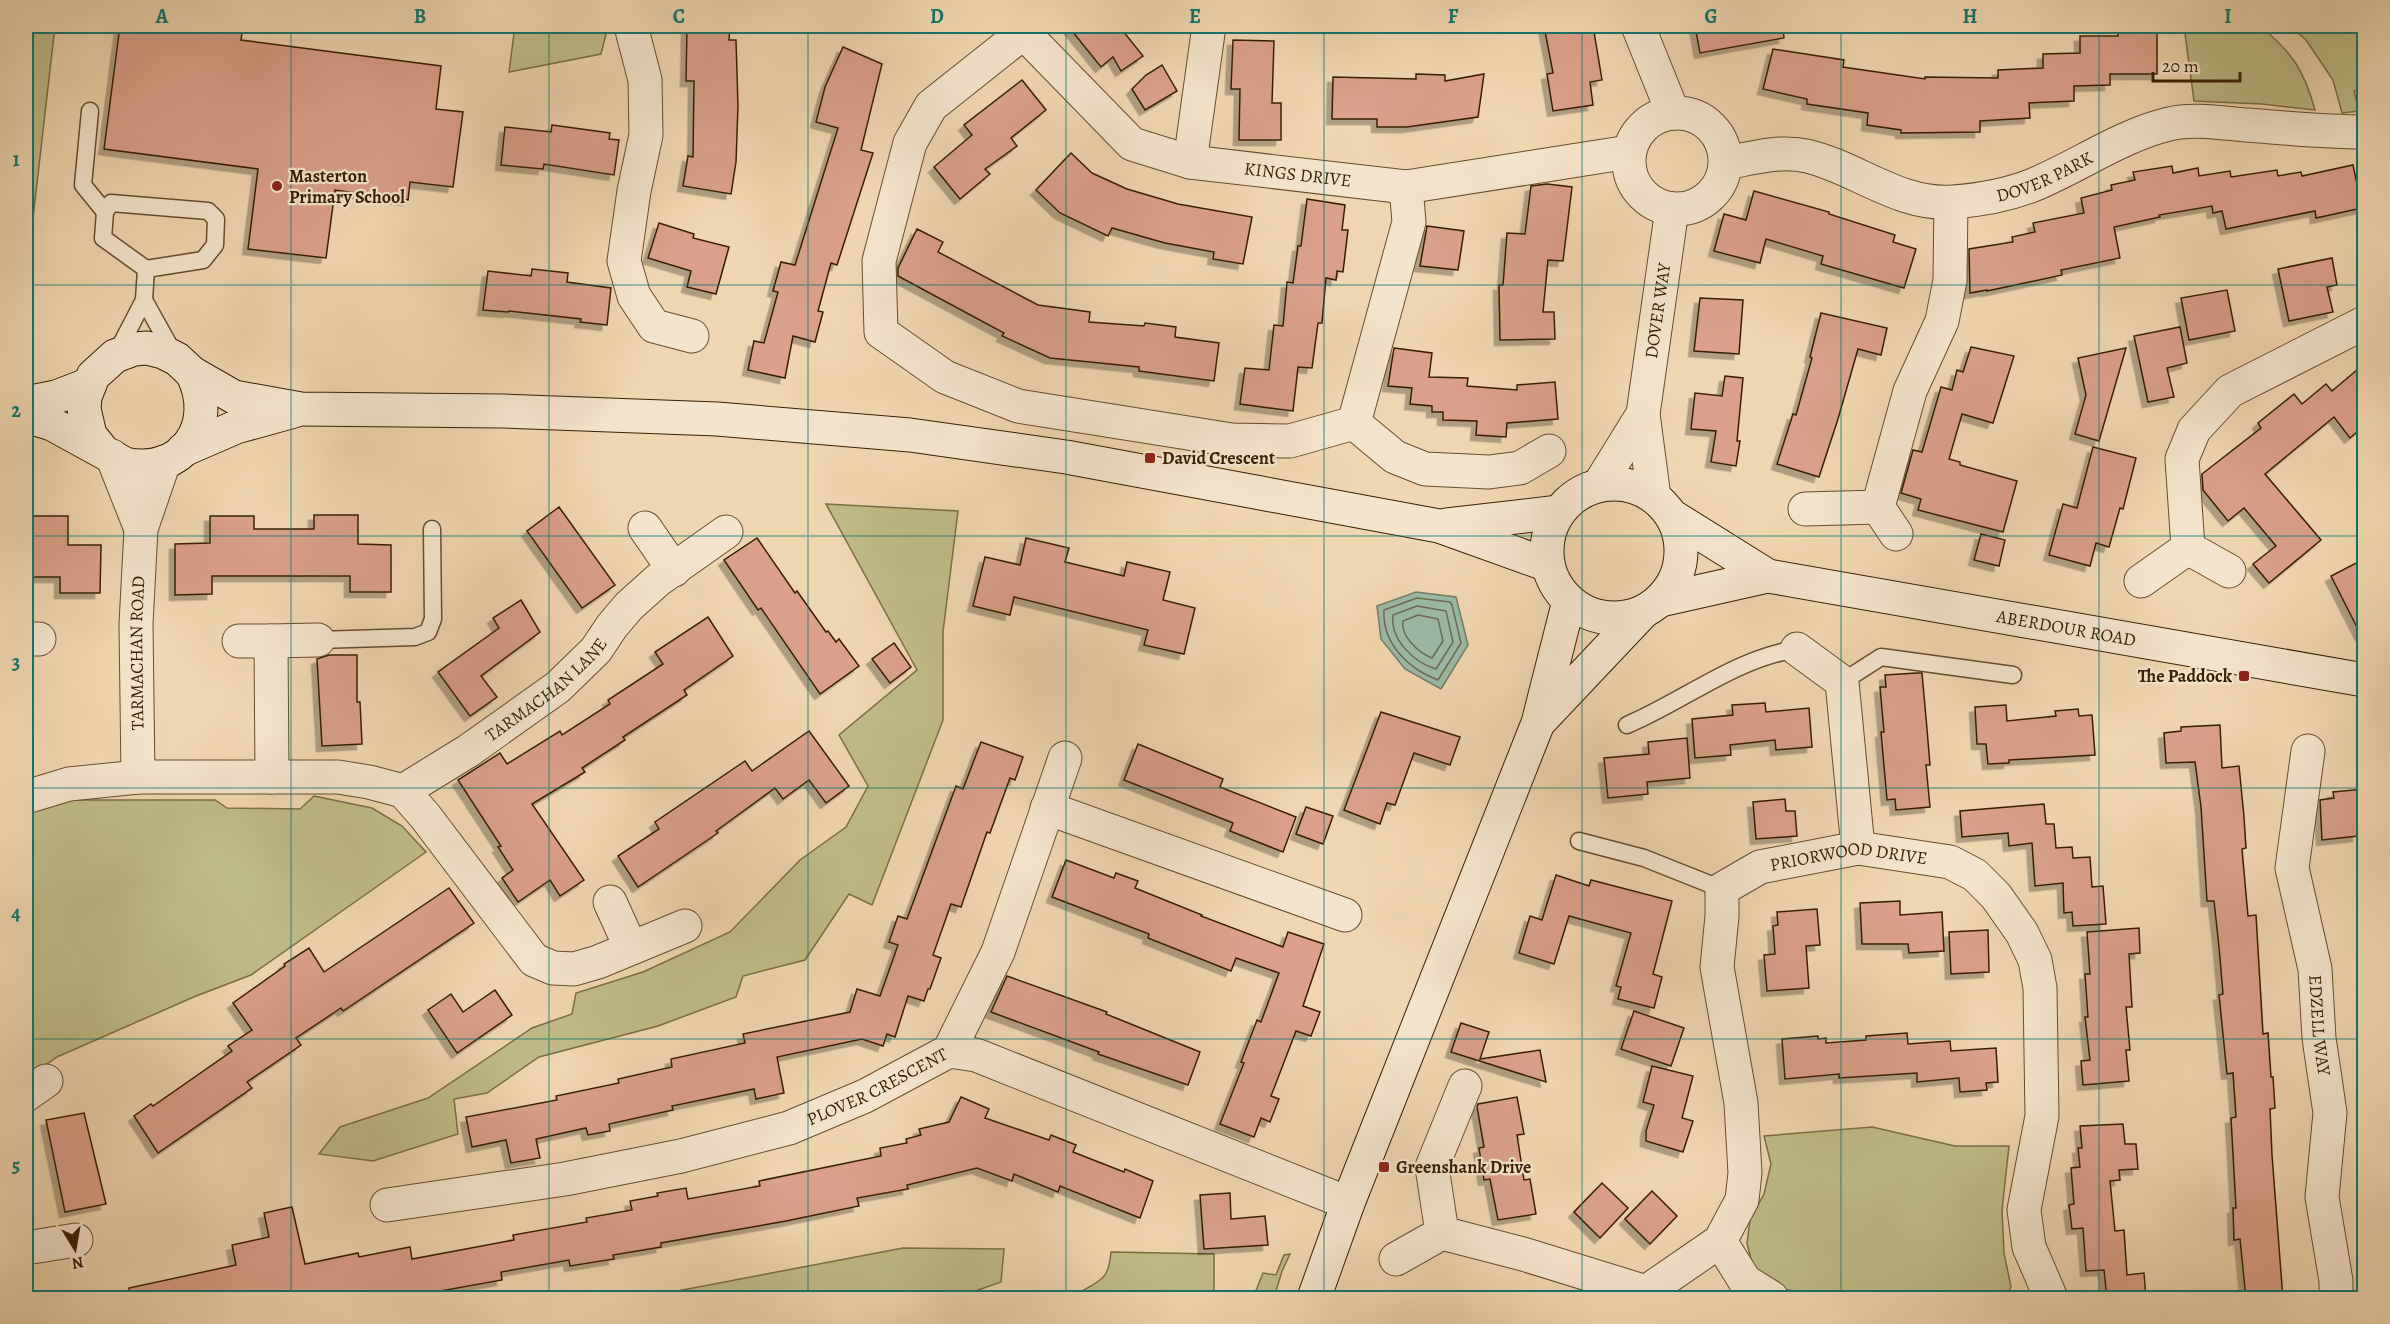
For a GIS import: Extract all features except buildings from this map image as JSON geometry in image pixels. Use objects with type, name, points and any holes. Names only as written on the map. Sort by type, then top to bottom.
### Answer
[{"type":"street","points":[[630,26],[645,80],[646,135],[634,191],[624,261],[634,297],[654,326],[692,336]]},
{"type":"street","points":[[1190,162],[1209,26]]},
{"type":"street","points":[[1638,26],[1672,112]]},
{"type":"street","points":[[1020,29],[931,106],[910,143],[879,261],[881,332],[945,377],[1018,406],[1232,440],[1290,441],[1354,423]]},
{"type":"street","name":"KINGS DRIVE","points":[[1020,29],[1132,144],[1190,162],[1406,187],[1629,152]]},
{"type":"street","points":[[1672,112],[1695,116],[1709,124],[1722,142],[1726,163],[1722,179],[1711,195],[1696,206],[1672,209],[1650,201],[1638,190],[1629,168],[1629,152],[1632,142],[1642,127],[1661,115],[1672,112]]},
{"type":"street","name":"DOVER PARK","points":[[1726,163],[1780,154],[1805,156],[1832,164],[1916,200],[1951,203],[1996,196],[2032,185],[2141,131],[2173,123],[2211,122],[2333,132],[2364,132]]},
{"type":"street","points":[[1354,423],[1409,222],[1406,187]]},
{"type":"street","points":[[1896,534],[1878,507],[1910,391],[1942,321],[1950,280],[1951,203]]},
{"type":"street","name":"DOVER WAY","points":[[1643,414],[1672,209]]},
{"type":"street","points":[[2188,548],[2182,459],[2194,430],[2230,391],[2364,323]]},
{"type":"street","points":[[107,453],[90,435],[86,422],[85,397],[93,376],[115,356],[134,349],[147,348],[163,352],[234,397],[302,409],[503,411],[705,419],[910,435],[1066,456],[1439,526],[1548,565]]},
{"type":"street","points":[[173,456],[198,432],[202,417],[202,396],[184,366]]},
{"type":"street","points":[[26,403],[56,398],[90,384]]},
{"type":"street","points":[[26,416],[52,424],[125,464],[137,467],[153,466],[236,428],[302,409]]},
{"type":"street","points":[[1599,485],[1643,414]]},
{"type":"street","points":[[1538,723],[1674,581],[1681,559],[1680,537],[1663,507],[1643,414]]},
{"type":"street","points":[[1354,423],[1395,457],[1425,469],[1478,472],[1520,468],[1549,451]]},
{"type":"street","name":"TARMACHAN ROAD","points":[[107,453],[141,529]]},
{"type":"street","name":"TARMACHAN ROAD","points":[[138,777],[136,624],[141,529],[173,456]]},
{"type":"street","name":"ABERDOUR ROAD","points":[[1768,576],[1652,606],[1628,617],[1596,616],[1569,601],[1556,584],[1548,565],[1548,537],[1559,512],[1576,495],[1599,485],[1628,485],[1768,576],[2364,680]]},
{"type":"street","points":[[1805,509],[1878,507]]},
{"type":"street","points":[[1439,526],[1559,512]]},
{"type":"street","points":[[645,528],[674,570]]},
{"type":"street","name":"TARMACHAN LANE","points":[[403,791],[468,751],[558,687],[596,650],[628,606],[658,580],[726,532]]},
{"type":"street","points":[[2188,548],[2229,571]]},
{"type":"street","points":[[2141,581],[2188,548]]},
{"type":"street","points":[[1314,1299],[1348,1203],[1538,723],[1569,601]]},
{"type":"street","points":[[272,777],[255,641],[318,640]]},
{"type":"street","points":[[1797,649],[1842,682],[1858,848]]},
{"type":"street","name":"EDZELL WAY","points":[[2308,751],[2292,868],[2315,969],[2319,1038],[2330,1113],[2322,1197],[2336,1281],[2336,1299]]},
{"type":"street","points":[[949,1051],[998,952],[1065,758]]},
{"type":"street","points":[[26,797],[69,784],[138,777],[338,777],[369,782],[403,791],[431,823],[534,960],[553,968],[574,969],[598,962],[685,926]]},
{"type":"street","points":[[1047,808],[1345,915]]},
{"type":"street","name":"PRIORWOOD DRIVE","points":[[1722,889],[1760,867],[1858,848],[1950,862],[1975,875],[1996,896],[2022,933],[2035,960],[2040,988],[2042,1116],[2024,1210],[2029,1247],[2048,1298]]},
{"type":"street","points":[[1396,1259],[1442,1233],[1523,1254],[1645,1295],[1720,1241],[1742,1200],[1745,1173],[1741,1103],[1717,967],[1722,889]]},
{"type":"street","points":[[610,902],[631,948]]},
{"type":"street","name":"PLOVER CRESCENT","points":[[387,1205],[565,1179],[681,1156],[789,1128],[865,1096],[949,1051],[976,1055],[1348,1203]]},
{"type":"street","points":[[1442,1233],[1432,1167],[1465,1086]]},
{"type":"street","points":[[26,1248],[76,1240]]},
{"type":"street","points":[[1720,1241],[1745,1281],[1772,1299]]},
{"type":"lane","points":[[90,111],[83,185],[105,212]]},
{"type":"lane","points":[[111,203],[208,211],[216,219],[215,245],[203,260],[184,265],[146,269],[103,238],[105,212],[111,203]]},
{"type":"lane","points":[[115,356],[144,300],[146,269]]},
{"type":"lane","points":[[144,300],[184,366]]},
{"type":"lane","points":[[318,640],[415,637],[428,632],[433,619],[432,529]]},
{"type":"lane","points":[[1627,725],[1651,715],[1703,684],[1760,659],[1797,649]]},
{"type":"lane","points":[[1842,682],[1881,657],[2013,675]]},
{"type":"lane","points":[[1579,841],[1644,858],[1722,889]]},
{"type":"shaded area","points":[[26,26],[55,26],[26,279]]},
{"type":"shaded area","points":[[515,26],[608,26],[601,54],[509,72]]},
{"type":"shaded area","points":[[2184,26],[2260,26],[2289,53],[2301,73],[2315,110],[2262,104],[2194,101]]},
{"type":"shaded area","points":[[2290,26],[2364,26],[2364,88],[2354,91],[2359,111],[2342,113],[2333,80],[2306,40]]},
{"type":"shaded area","points":[[826,504],[958,511],[943,632],[943,720],[872,905],[849,894],[805,960],[743,976],[736,997],[658,1026],[539,1057],[487,1093],[454,1099],[458,1134],[373,1161],[319,1154],[340,1127],[428,1098],[532,1028],[572,1014],[576,993],[643,972],[730,932],[800,860],[846,827],[868,786],[839,735],[917,670]]},
{"type":"shaded area","points":[[314,796],[372,808],[402,826],[426,852],[251,975],[196,996],[57,1057],[26,1079],[26,814],[64,800],[215,800],[227,808],[300,809]]},
{"type":"shaded area","points":[[1872,1127],[1955,1146],[2009,1146],[2002,1210],[2004,1253],[2011,1287],[2005,1298],[1845,1298],[1782,1289],[1753,1268],[1747,1243],[1750,1220],[1764,1194],[1771,1164],[1764,1136]]},
{"type":"shaded area","points":[[903,1248],[1004,1249],[1001,1282],[956,1298],[640,1298]]},
{"type":"shaded area","points":[[1111,1252],[1214,1254],[1214,1298],[1095,1298],[1084,1290],[1096,1283],[1107,1272]]},
{"type":"shaded area","points":[[1290,1254],[1274,1298],[1253,1298],[1263,1273],[1276,1275],[1284,1255]]},
{"type":"water","points":[[1416,592],[1456,597],[1468,645],[1441,689],[1405,669],[1381,639],[1377,606]]},
{"type":"place","name":"Masterton Primary School","points":[[277,186]]},
{"type":"place","name":"David Crescent","points":[[1150,458]]},
{"type":"place","name":"The Paddock","points":[[2244,676]]},
{"type":"place","name":"Greenshank Drive","points":[[1384,1167]]}]
